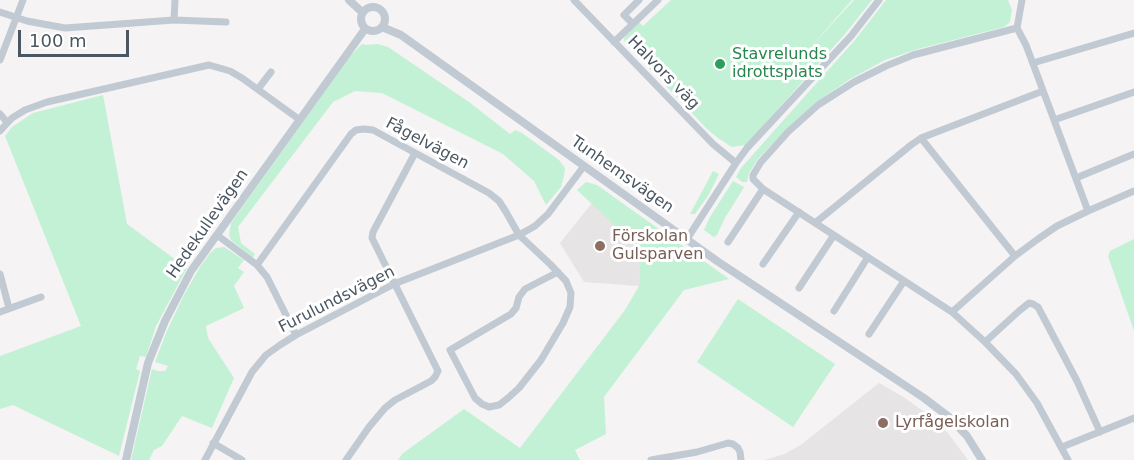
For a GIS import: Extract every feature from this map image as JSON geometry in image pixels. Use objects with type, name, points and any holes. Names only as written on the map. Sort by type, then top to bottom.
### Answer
[{"type":"street","points":[[0,60],[23,0]]},
{"type":"street","points":[[174,20],[175,0]]},
{"type":"street","points":[[349,0],[362,12]]},
{"type":"street","name":"Halvors väg","points":[[574,0],[713,144],[736,163]]},
{"type":"street","points":[[633,24],[624,15],[639,0]]},
{"type":"street","points":[[614,42],[658,0]]},
{"type":"street","points":[[687,239],[747,148],[852,36],[879,0]]},
{"type":"street","points":[[1022,0],[1017,28],[1026,45],[1088,211]]},
{"type":"street","points":[[372,6],[381,10],[385,17],[382,27],[374,31],[365,29],[361,21],[362,12],[372,6]]},
{"type":"street","points":[[0,12],[27,21],[64,28],[174,20],[226,22]]},
{"type":"street","name":"Tunhemsvägen","points":[[382,27],[401,35],[717,261],[924,398],[949,417],[966,436],[982,460]]},
{"type":"street","points":[[1017,28],[913,56],[854,82],[818,105],[788,132],[761,162],[753,179],[763,189],[952,312],[1016,374],[1037,403],[1068,460]]},
{"type":"street","name":"Hedekullevägen","points":[[126,460],[148,363],[169,313],[191,271],[365,29]]},
{"type":"street","points":[[1032,63],[1134,33]]},
{"type":"street","points":[[0,130],[7,122],[25,111],[47,102],[209,65],[230,71],[300,120]]},
{"type":"street","points":[[258,89],[271,72]]},
{"type":"street","points":[[815,223],[921,138],[1043,91]]},
{"type":"street","points":[[1054,120],[1134,92]]},
{"type":"street","points":[[0,114],[7,122]]},
{"type":"street","name":"Fågelvägen","points":[[257,265],[351,134],[356,130],[364,129],[373,130],[489,193],[499,201],[519,235]]},
{"type":"street","points":[[921,138],[1015,256]]},
{"type":"street","points":[[346,460],[385,408],[430,381],[438,371],[372,238],[373,232],[415,153]]},
{"type":"street","points":[[1076,178],[1134,154]]},
{"type":"street","name":"Furulundsvägen","points":[[205,460],[252,372],[266,355],[296,335],[394,284],[519,235],[535,226],[548,214],[584,166]]},
{"type":"street","points":[[728,242],[763,189]]},
{"type":"street","points":[[952,312],[1015,256],[1057,226],[1134,191]]},
{"type":"street","points":[[763,264],[799,212]]},
{"type":"street","points":[[217,235],[257,265],[267,278],[296,335]]},
{"type":"street","points":[[519,235],[558,272],[566,281],[571,293],[570,307],[552,343],[528,377],[499,405],[489,407],[482,404],[475,398],[450,350],[511,314],[525,289],[558,272]]},
{"type":"street","points":[[800,288],[834,235]]},
{"type":"street","points":[[834,311],[868,257]]},
{"type":"street","points":[[0,274],[9,308]]},
{"type":"street","points":[[869,334],[904,281]]},
{"type":"street","points":[[0,312],[41,297]]},
{"type":"street","points":[[985,342],[1029,303],[1033,304],[1038,308],[1055,338],[1100,432]]},
{"type":"street","points":[[1062,447],[1134,418]]},
{"type":"street","points":[[213,443],[242,460]]},
{"type":"street","points":[[651,460],[697,452],[728,443],[738,448],[741,460]]},
{"type":"shaded area","name":"Förskolan Gulsparven","points":[[592,203],[641,250],[639,286],[584,282],[560,243]]},
{"type":"shaded area","name":"Lyrfågelskolan","points":[[879,383],[927,414],[948,433],[968,460],[764,460],[785,454],[802,444]]},
{"type":"green space","name":"Stavrelunds idrottsplats","points":[[671,0],[852,0],[807,51],[854,0],[872,0],[845,34],[746,145],[732,147],[707,129],[625,43],[624,38],[631,29],[639,22],[643,26]]},
{"type":"green space","points":[[886,0],[1008,0],[1012,10],[1010,22],[1004,27],[885,60],[850,79],[815,103],[785,131],[758,159],[749,173],[747,182],[742,182],[736,177],[741,168],[855,40]]},
{"type":"green space","points":[[362,44],[378,44],[388,47],[469,102],[510,134],[515,130],[522,133],[559,160],[565,168],[561,187],[546,205],[534,181],[503,154],[382,93],[355,91],[333,102],[238,227],[241,243],[255,254],[253,258],[231,240],[229,235],[231,223],[350,56]]},
{"type":"green space","points":[[103,95],[127,224],[187,268],[156,326],[146,357],[140,356],[136,369],[140,371],[119,456],[13,405],[0,409],[0,356],[81,326],[5,136],[12,127],[33,113]]},
{"type":"green space","points":[[713,171],[719,174],[708,196],[695,214],[690,214]]},
{"type":"green space","points":[[733,181],[744,187],[714,237],[704,230]]},
{"type":"green space","points":[[586,182],[597,185],[729,279],[684,290],[604,397],[606,434],[575,450],[580,460],[398,460],[402,454],[464,409],[520,448],[625,310],[639,286],[641,250],[577,190]]},
{"type":"green space","points":[[1134,239],[1134,331],[1108,256],[1110,251]]},
{"type":"green space","points":[[224,247],[244,260],[238,268],[244,272],[234,286],[244,308],[206,326],[208,338],[234,378],[212,428],[182,416],[162,446],[154,450],[149,460],[131,460],[152,369],[165,371],[168,366],[155,362],[166,333],[200,267],[216,248]]},
{"type":"green space","points":[[738,299],[835,364],[793,427],[697,362]]},
{"type":"place","name":"Stavrelunds idrottsplats","points":[[720,64]]},
{"type":"place","name":"Förskolan Gulsparven","points":[[600,246]]},
{"type":"place","name":"Lyrfågelskolan","points":[[883,423]]}]
